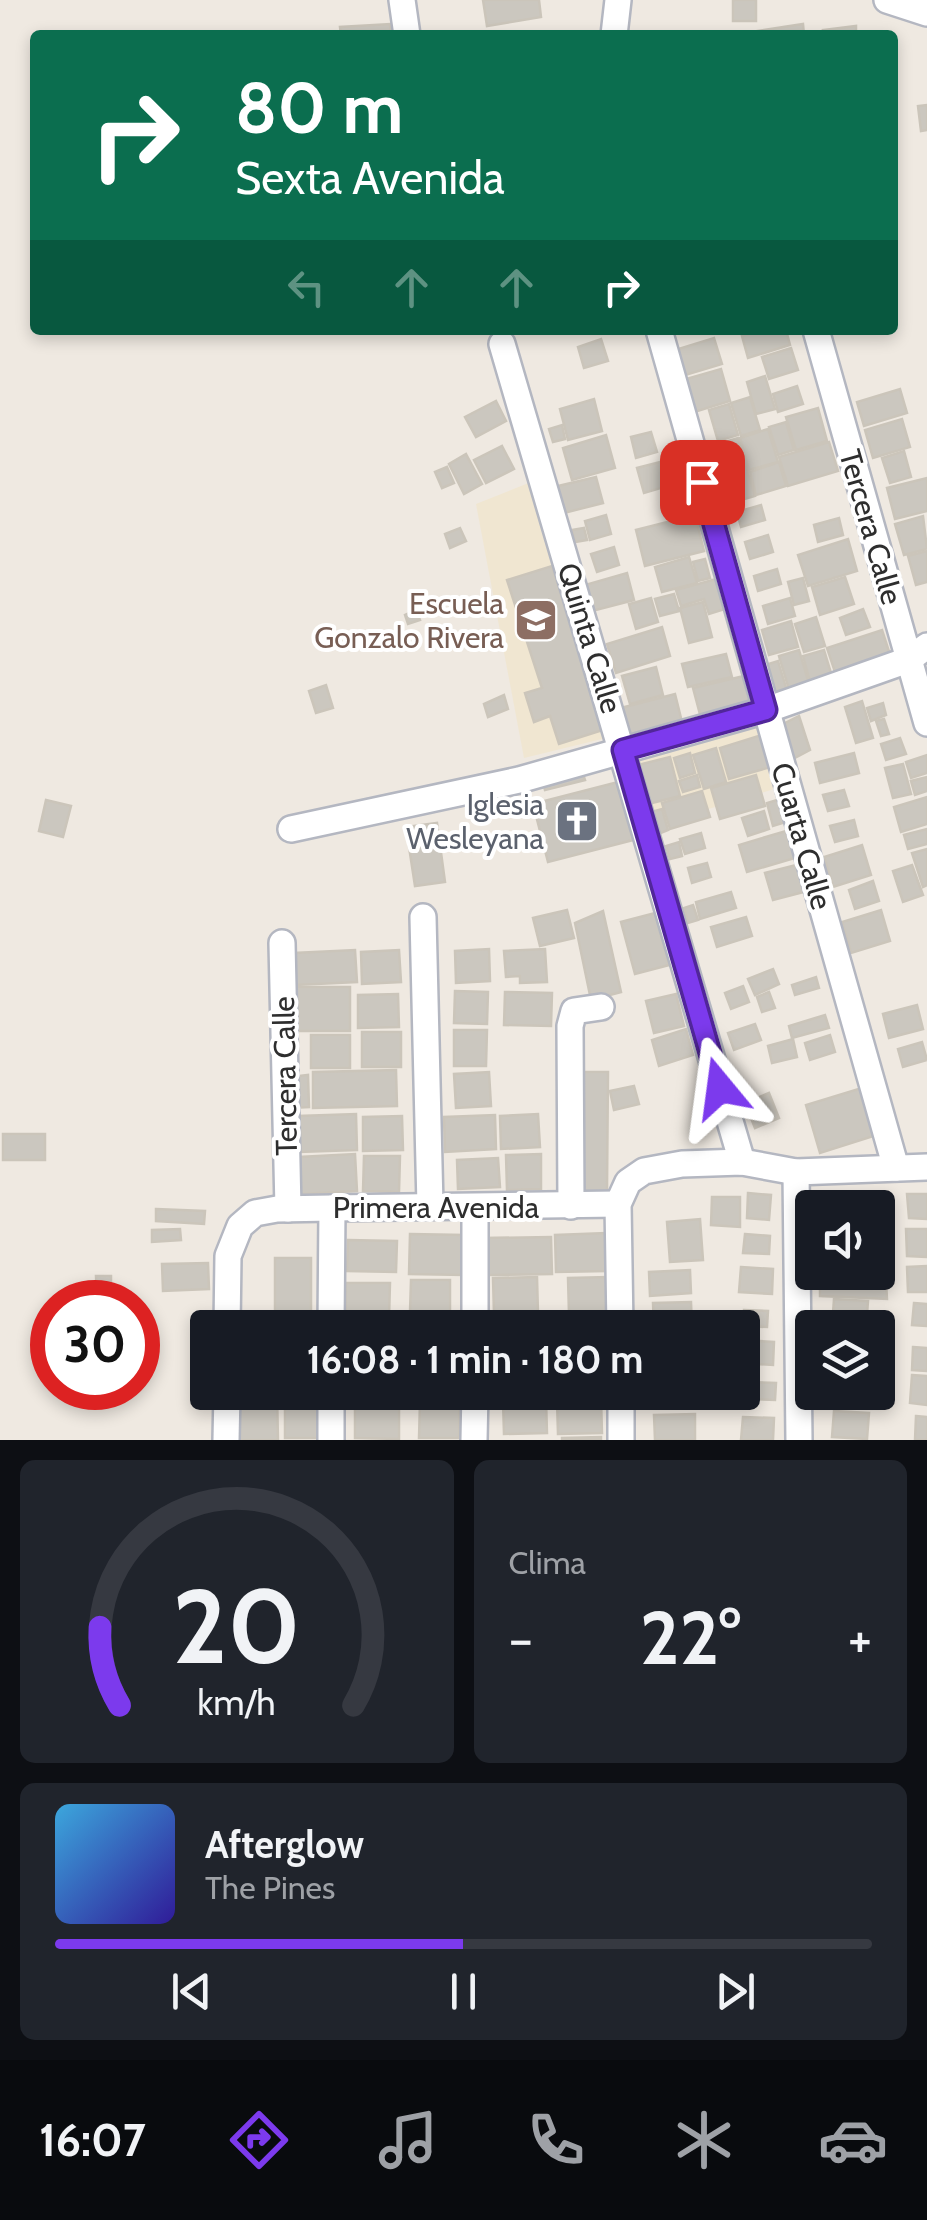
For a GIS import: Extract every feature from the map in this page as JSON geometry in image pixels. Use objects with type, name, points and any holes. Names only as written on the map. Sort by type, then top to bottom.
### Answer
[{"type":"street","points":[[402,0],[406,30]]},
{"type":"street","points":[[615,30],[618,0]]},
{"type":"street","points":[[887,0],[927,13]]},
{"type":"street","name":"Cuarta Calle","points":[[660,335],[896,1168]]},
{"type":"street","name":"Tercera Calle","points":[[818,335],[918,653],[927,722]]},
{"type":"street","name":"Quinta Calle","points":[[502,344],[742,1162]]},
{"type":"street","points":[[291,829],[520,780],[766,710],[918,653]]},
{"type":"street","points":[[424,917],[430,1206]]},
{"type":"street","name":"Tercera Calle","points":[[282,943],[288,1209]]},
{"type":"street","points":[[571,1206],[570,1026],[574,1011],[600,1006]]},
{"type":"street","points":[[620,1310],[618,1204],[628,1182],[644,1171],[682,1164],[742,1162],[796,1172],[927,1168]]},
{"type":"street","points":[[796,1172],[799,1440]]},
{"type":"street","name":"Primera Avenida","points":[[227,1310],[228,1256],[240,1226],[255,1214],[288,1209],[618,1204]]},
{"type":"street","points":[[475,1310],[476,1206]]},
{"type":"street","points":[[332,1208],[332,1310]]},
{"type":"street","points":[[226,1410],[226,1440]]},
{"type":"street","points":[[331,1410],[331,1440]]},
{"type":"street","points":[[474,1410],[474,1440]]},
{"type":"street","points":[[620,1410],[621,1440]]},
{"type":"shaded area","name":"Escuela Gonzalo Rivera","points":[[531,482],[610,737],[524,758],[476,504]]},
{"type":"shaded area","points":[[764,723],[781,787],[649,827],[630,758]]},
{"type":"building","points":[[483,0],[539,0],[541,17],[487,26]]},
{"type":"building","points":[[733,0],[756,0],[756,21],[733,21]]},
{"type":"building","points":[[390,24],[391,30],[340,30],[340,27]]},
{"type":"building","points":[[803,24],[804,30],[764,30]]},
{"type":"building","points":[[856,26],[856,30],[823,30]]},
{"type":"building","points":[[927,105],[927,130],[921,131],[918,106]]},
{"type":"building","points":[[787,335],[790,345],[748,358],[742,336]]},
{"type":"building","points":[[714,338],[722,364],[682,376],[675,350]]},
{"type":"building","points":[[601,339],[608,361],[584,368],[578,347]]},
{"type":"building","points":[[791,348],[798,370],[769,379],[762,357]]},
{"type":"building","points":[[721,369],[730,401],[688,414],[679,381]]},
{"type":"building","points":[[765,376],[775,409],[756,414],[747,382]]},
{"type":"building","points":[[797,386],[803,404],[778,412],[773,394]]},
{"type":"building","points":[[900,389],[907,413],[864,426],[857,402]]},
{"type":"building","points":[[750,397],[760,430],[741,436],[731,403]]},
{"type":"building","points":[[594,399],[602,431],[568,440],[560,409]]},
{"type":"building","points":[[496,401],[506,421],[476,437],[465,417]]},
{"type":"building","points":[[729,404],[738,435],[718,441],[709,410]]},
{"type":"building","points":[[818,408],[827,441],[796,450],[786,417]]},
{"type":"building","points":[[902,419],[910,447],[873,458],[865,430]]},
{"type":"building","points":[[786,422],[794,450],[778,455],[769,427]]},
{"type":"building","points":[[562,425],[565,439],[553,442],[549,429]]},
{"type":"building","points":[[768,429],[778,462],[749,470],[740,438]]},
{"type":"building","points":[[651,432],[657,452],[636,458],[631,437]]},
{"type":"building","points":[[606,435],[615,468],[572,480],[563,448]]},
{"type":"building","points":[[738,438],[746,464],[706,476],[698,450]]},
{"type":"building","points":[[829,442],[838,471],[788,486],[779,457]]},
{"type":"building","points":[[502,446],[514,469],[486,483],[474,460]]},
{"type":"building","points":[[904,451],[911,477],[890,483],[882,458]]},
{"type":"building","points":[[466,454],[482,484],[464,494],[449,464]]},
{"type":"building","points":[[664,461],[671,485],[644,493],[637,468]]},
{"type":"building","points":[[779,462],[786,486],[756,495],[750,472]]},
{"type":"building","points":[[746,466],[755,496],[714,508],[705,478]]},
{"type":"building","points":[[447,467],[454,483],[442,488],[435,472]]},
{"type":"building","points":[[596,477],[603,503],[560,514],[554,487]]},
{"type":"building","points":[[927,478],[927,511],[895,519],[887,488]]},
{"type":"building","points":[[761,505],[765,520],[741,527],[737,512]]},
{"type":"building","points":[[606,515],[611,534],[590,540],[585,521]]},
{"type":"building","points":[[695,515],[704,551],[645,566],[636,530]]},
{"type":"building","points":[[923,516],[927,549],[904,555],[895,524]]},
{"type":"building","points":[[839,518],[843,535],[818,542],[814,525]]},
{"type":"building","points":[[460,528],[466,541],[450,548],[445,534]]},
{"type":"building","points":[[584,528],[587,540],[575,542],[572,530]]},
{"type":"building","points":[[768,535],[773,552],[750,559],[745,542]]},
{"type":"building","points":[[848,539],[857,571],[808,586],[798,555]]},
{"type":"building","points":[[614,547],[619,565],[597,572],[591,554]]},
{"type":"building","points":[[927,551],[927,582],[916,585],[908,556]]},
{"type":"building","points":[[689,557],[697,583],[662,592],[655,567]]},
{"type":"building","points":[[705,559],[710,578],[698,581],[693,562]]},
{"type":"building","points":[[552,566],[603,730],[559,744],[550,716],[534,722],[525,693],[542,688],[507,580]]},
{"type":"building","points":[[777,569],[781,584],[758,591],[754,576]]},
{"type":"building","points":[[627,573],[634,600],[592,611],[585,585]]},
{"type":"building","points":[[845,577],[854,604],[820,615],[812,587]]},
{"type":"building","points":[[803,578],[809,601],[794,605],[788,582]]},
{"type":"building","points":[[716,579],[725,609],[709,614],[704,599],[681,606],[676,590]]},
{"type":"building","points":[[674,594],[679,611],[660,616],[655,599]]},
{"type":"building","points":[[651,598],[658,622],[636,629],[629,604]]},
{"type":"building","points":[[790,598],[795,616],[768,624],[763,606]]},
{"type":"building","points":[[703,602],[712,637],[689,643],[680,608]]},
{"type":"building","points":[[863,609],[870,627],[846,635],[840,618]]},
{"type":"building","points":[[416,610],[420,620],[408,624],[405,615]]},
{"type":"building","points":[[816,617],[825,646],[804,652],[795,624]]},
{"type":"building","points":[[791,621],[798,647],[769,655],[762,630]]},
{"type":"building","points":[[662,627],[670,656],[616,673],[607,644]]},
{"type":"building","points":[[882,630],[893,664],[838,681],[827,648]]},
{"type":"building","points":[[799,650],[810,687],[790,693],[779,656]]},
{"type":"building","points":[[824,650],[834,683],[812,689],[803,656]]},
{"type":"building","points":[[726,654],[732,677],[688,687],[682,664]]},
{"type":"building","points":[[778,661],[788,694],[772,699],[762,666]]},
{"type":"building","points":[[656,667],[663,695],[630,704],[622,676]]},
{"type":"building","points":[[748,675],[756,708],[702,722],[693,688]]},
{"type":"building","points":[[326,685],[333,708],[316,713],[309,691]]},
{"type":"building","points":[[675,694],[683,726],[629,740],[621,708]]},
{"type":"building","points":[[504,695],[508,709],[488,717],[484,704]]},
{"type":"building","points":[[862,701],[873,738],[856,743],[845,707]]},
{"type":"building","points":[[883,703],[886,715],[871,721],[867,708]]},
{"type":"building","points":[[799,716],[810,750],[791,760],[779,726]]},
{"type":"building","points":[[884,719],[889,734],[881,736],[876,721]]},
{"type":"building","points":[[765,734],[774,766],[729,779],[720,748]]},
{"type":"building","points":[[900,738],[906,754],[886,760],[881,744]]},
{"type":"building","points":[[716,748],[726,782],[704,789],[693,755]]},
{"type":"building","points":[[690,753],[695,773],[680,778],[674,758]]},
{"type":"building","points":[[854,753],[859,773],[820,783],[815,763]]},
{"type":"building","points":[[927,755],[927,773],[911,778],[906,762]]},
{"type":"building","points":[[670,757],[680,796],[648,804],[638,765]]},
{"type":"building","points":[[903,764],[911,794],[893,798],[885,768]]},
{"type":"building","points":[[581,768],[585,780],[545,790],[542,779]]},
{"type":"building","points":[[697,775],[700,787],[683,792],[679,781]]},
{"type":"building","points":[[756,775],[765,806],[720,819],[711,788]]},
{"type":"building","points":[[927,777],[927,791],[915,795],[911,781]]},
{"type":"building","points":[[618,782],[633,840],[548,862],[533,804]]},
{"type":"building","points":[[844,790],[849,806],[828,811],[823,795]]},
{"type":"building","points":[[702,791],[710,817],[670,829],[662,803]]},
{"type":"building","points":[[927,797],[927,824],[901,832],[894,807]]},
{"type":"building","points":[[780,799],[786,822],[773,826],[767,803]]},
{"type":"building","points":[[46,800],[71,806],[63,837],[39,831]]},
{"type":"building","points":[[662,809],[668,830],[658,834],[651,812]]},
{"type":"building","points":[[764,811],[769,829],[748,836],[742,818]]},
{"type":"building","points":[[854,820],[858,836],[835,842],[830,826]]},
{"type":"building","points":[[437,823],[445,882],[415,886],[406,827]]},
{"type":"building","points":[[927,829],[927,844],[908,849],[904,835]]},
{"type":"building","points":[[786,831],[795,858],[747,872],[739,845]]},
{"type":"building","points":[[701,833],[705,848],[685,854],[680,839]]},
{"type":"building","points":[[679,842],[682,856],[670,859],[666,846]]},
{"type":"building","points":[[862,845],[871,875],[833,887],[824,857]]},
{"type":"building","points":[[927,849],[927,885],[923,887],[912,853]]},
{"type":"building","points":[[707,863],[711,877],[692,883],[688,868]]},
{"type":"building","points":[[804,863],[811,890],[773,900],[765,873]]},
{"type":"building","points":[[912,865],[923,895],[903,902],[893,871]]},
{"type":"building","points":[[873,881],[879,901],[855,909],[849,890]]},
{"type":"building","points":[[731,892],[736,908],[700,919],[696,902]]},
{"type":"building","points":[[693,905],[698,920],[688,923],[684,908]]},
{"type":"building","points":[[567,910],[574,938],[540,946],[533,918]]},
{"type":"building","points":[[881,910],[890,941],[851,953],[842,922]]},
{"type":"building","points":[[603,911],[621,992],[591,1000],[575,923]]},
{"type":"building","points":[[655,913],[669,965],[635,974],[621,922]]},
{"type":"building","points":[[746,917],[752,936],[717,947],[711,927]]},
{"type":"building","points":[[489,949],[490,981],[456,983],[455,951]]},
{"type":"building","points":[[545,949],[547,982],[520,983],[520,976],[506,977],[504,951]]},
{"type":"building","points":[[355,950],[357,982],[296,985],[294,953]]},
{"type":"building","points":[[399,950],[401,982],[362,984],[361,952]]},
{"type":"building","points":[[773,969],[779,984],[755,995],[748,979]]},
{"type":"building","points":[[816,977],[819,988],[795,995],[792,985]]},
{"type":"building","points":[[743,986],[749,1002],[731,1009],[725,993]]},
{"type":"building","points":[[290,987],[350,987],[350,1031],[290,1031]]},
{"type":"building","points":[[455,991],[488,992],[487,1024],[454,1023]]},
{"type":"building","points":[[505,992],[552,993],[551,1026],[504,1025]]},
{"type":"building","points":[[769,992],[775,1008],[762,1012],[757,997]]},
{"type":"building","points":[[398,994],[399,1027],[358,1028],[358,995]]},
{"type":"building","points":[[676,994],[684,1026],[654,1033],[646,1001]]},
{"type":"building","points":[[917,1005],[923,1029],[889,1038],[883,1014]]},
{"type":"building","points":[[825,1015],[829,1028],[792,1038],[789,1026]]},
{"type":"building","points":[[755,1024],[761,1040],[734,1050],[728,1033]]},
{"type":"building","points":[[686,1029],[693,1055],[659,1066],[652,1040]]},
{"type":"building","points":[[454,1030],[487,1030],[486,1066],[454,1066]]},
{"type":"building","points":[[362,1032],[401,1032],[401,1067],[362,1067]]},
{"type":"building","points":[[311,1035],[350,1035],[350,1068],[311,1068]]},
{"type":"building","points":[[830,1035],[835,1052],[810,1060],[805,1043]]},
{"type":"building","points":[[793,1039],[797,1057],[772,1063],[768,1046]]},
{"type":"building","points":[[922,1042],[927,1060],[903,1067],[898,1049]]},
{"type":"building","points":[[396,1070],[397,1106],[313,1108],[313,1072]]},
{"type":"building","points":[[489,1072],[491,1106],[456,1108],[454,1074]]},
{"type":"building","points":[[580,1072],[608,1072],[607,1191],[580,1191]]},
{"type":"building","points":[[308,1075],[309,1107],[291,1108],[290,1077]]},
{"type":"building","points":[[634,1086],[639,1104],[614,1110],[610,1091]]},
{"type":"building","points":[[865,1087],[880,1134],[820,1153],[806,1105]]},
{"type":"building","points":[[769,1093],[779,1118],[755,1128],[745,1103]]},
{"type":"building","points":[[356,1114],[357,1150],[299,1152],[298,1116]]},
{"type":"building","points":[[538,1114],[540,1147],[501,1149],[500,1116]]},
{"type":"building","points":[[495,1115],[496,1149],[445,1152],[444,1117]]},
{"type":"building","points":[[402,1116],[403,1150],[363,1151],[363,1117]]},
{"type":"building","points":[[3,1134],[45,1134],[45,1160],[3,1160]]},
{"type":"building","points":[[355,1154],[357,1191],[301,1194],[299,1157]]},
{"type":"building","points":[[541,1154],[541,1189],[507,1190],[506,1155]]},
{"type":"building","points":[[364,1156],[400,1156],[399,1192],[363,1191]]},
{"type":"building","points":[[498,1158],[500,1187],[458,1189],[457,1160]]},
{"type":"building","points":[[748,1193],[771,1195],[769,1220],[747,1218]]},
{"type":"building","points":[[907,1194],[927,1194],[927,1219],[909,1218]]},
{"type":"building","points":[[712,1197],[740,1197],[740,1227],[711,1225]]},
{"type":"building","points":[[156,1209],[205,1211],[204,1224],[156,1221]]},
{"type":"building","points":[[700,1219],[703,1260],[670,1262],[667,1222]]},
{"type":"building","points":[[180,1229],[181,1240],[152,1242],[152,1230]]},
{"type":"building","points":[[906,1229],[927,1229],[927,1257],[907,1256]]},
{"type":"building","points":[[606,1233],[607,1271],[556,1272],[555,1235]]},
{"type":"building","points":[[410,1234],[465,1235],[464,1275],[409,1274]]},
{"type":"building","points":[[745,1234],[770,1236],[769,1254],[743,1253]]},
{"type":"building","points":[[551,1237],[552,1274],[485,1275],[484,1238]]},
{"type":"building","points":[[348,1240],[397,1241],[396,1272],[347,1271]]},
{"type":"building","points":[[275,1258],[311,1258],[311,1310],[275,1310]]},
{"type":"building","points":[[208,1263],[209,1289],[163,1291],[162,1264]]},
{"type":"building","points":[[927,1266],[927,1292],[908,1292],[907,1267]]},
{"type":"building","points":[[741,1267],[773,1269],[772,1294],[739,1292]]},
{"type":"building","points":[[690,1270],[691,1293],[650,1296],[649,1272]]},
{"type":"building","points":[[537,1277],[538,1310],[494,1310],[493,1278]]},
{"type":"building","points":[[608,1277],[609,1310],[569,1310],[568,1278]]},
{"type":"building","points":[[411,1280],[450,1280],[450,1310],[410,1310]]},
{"type":"building","points":[[346,1283],[390,1283],[389,1310],[346,1310]]},
{"type":"building","points":[[820,1290],[887,1290],[887,1299],[820,1296]]},
{"type":"building","points":[[834,1299],[868,1301],[867,1310],[833,1310]]},
{"type":"building","points":[[691,1302],[691,1310],[653,1310],[653,1303]]},
{"type":"building","points":[[914,1303],[927,1304],[927,1326],[912,1325]]},
{"type":"building","points":[[760,1311],[768,1311],[767,1327],[760,1327]]},
{"type":"building","points":[[760,1341],[774,1342],[773,1365],[760,1364]]},
{"type":"building","points":[[913,1347],[927,1348],[927,1371],[912,1370]]},
{"type":"building","points":[[912,1375],[927,1376],[927,1405],[910,1403]]},
{"type":"building","points":[[760,1382],[776,1383],[775,1400],[760,1399]]},
{"type":"building","points":[[233,1410],[277,1410],[278,1440],[234,1440]]},
{"type":"building","points":[[285,1410],[320,1410],[319,1438],[285,1438]]},
{"type":"building","points":[[355,1410],[399,1410],[399,1439],[355,1438]]},
{"type":"building","points":[[420,1410],[459,1410],[459,1438],[419,1438]]},
{"type":"building","points":[[503,1410],[546,1410],[547,1433],[504,1434]]},
{"type":"building","points":[[557,1410],[601,1410],[602,1433],[558,1434]]},
{"type":"building","points":[[834,1411],[869,1413],[867,1439],[832,1437]]},
{"type":"building","points":[[695,1414],[695,1440],[655,1440],[654,1415]]},
{"type":"building","points":[[916,1416],[927,1417],[927,1440],[915,1440]]},
{"type":"building","points":[[743,1417],[774,1418],[773,1440],[741,1440]]},
{"type":"building","points":[[562,1438],[601,1440],[562,1440]]},
{"type":"place","name":"Escuela Gonzalo Rivera","points":[[536,620]]},
{"type":"place","name":"Iglesia Wesleyana","points":[[577,821]]},
{"type":"route","points":[[702,482],[766,710],[623,750],[720,1088]]}]
